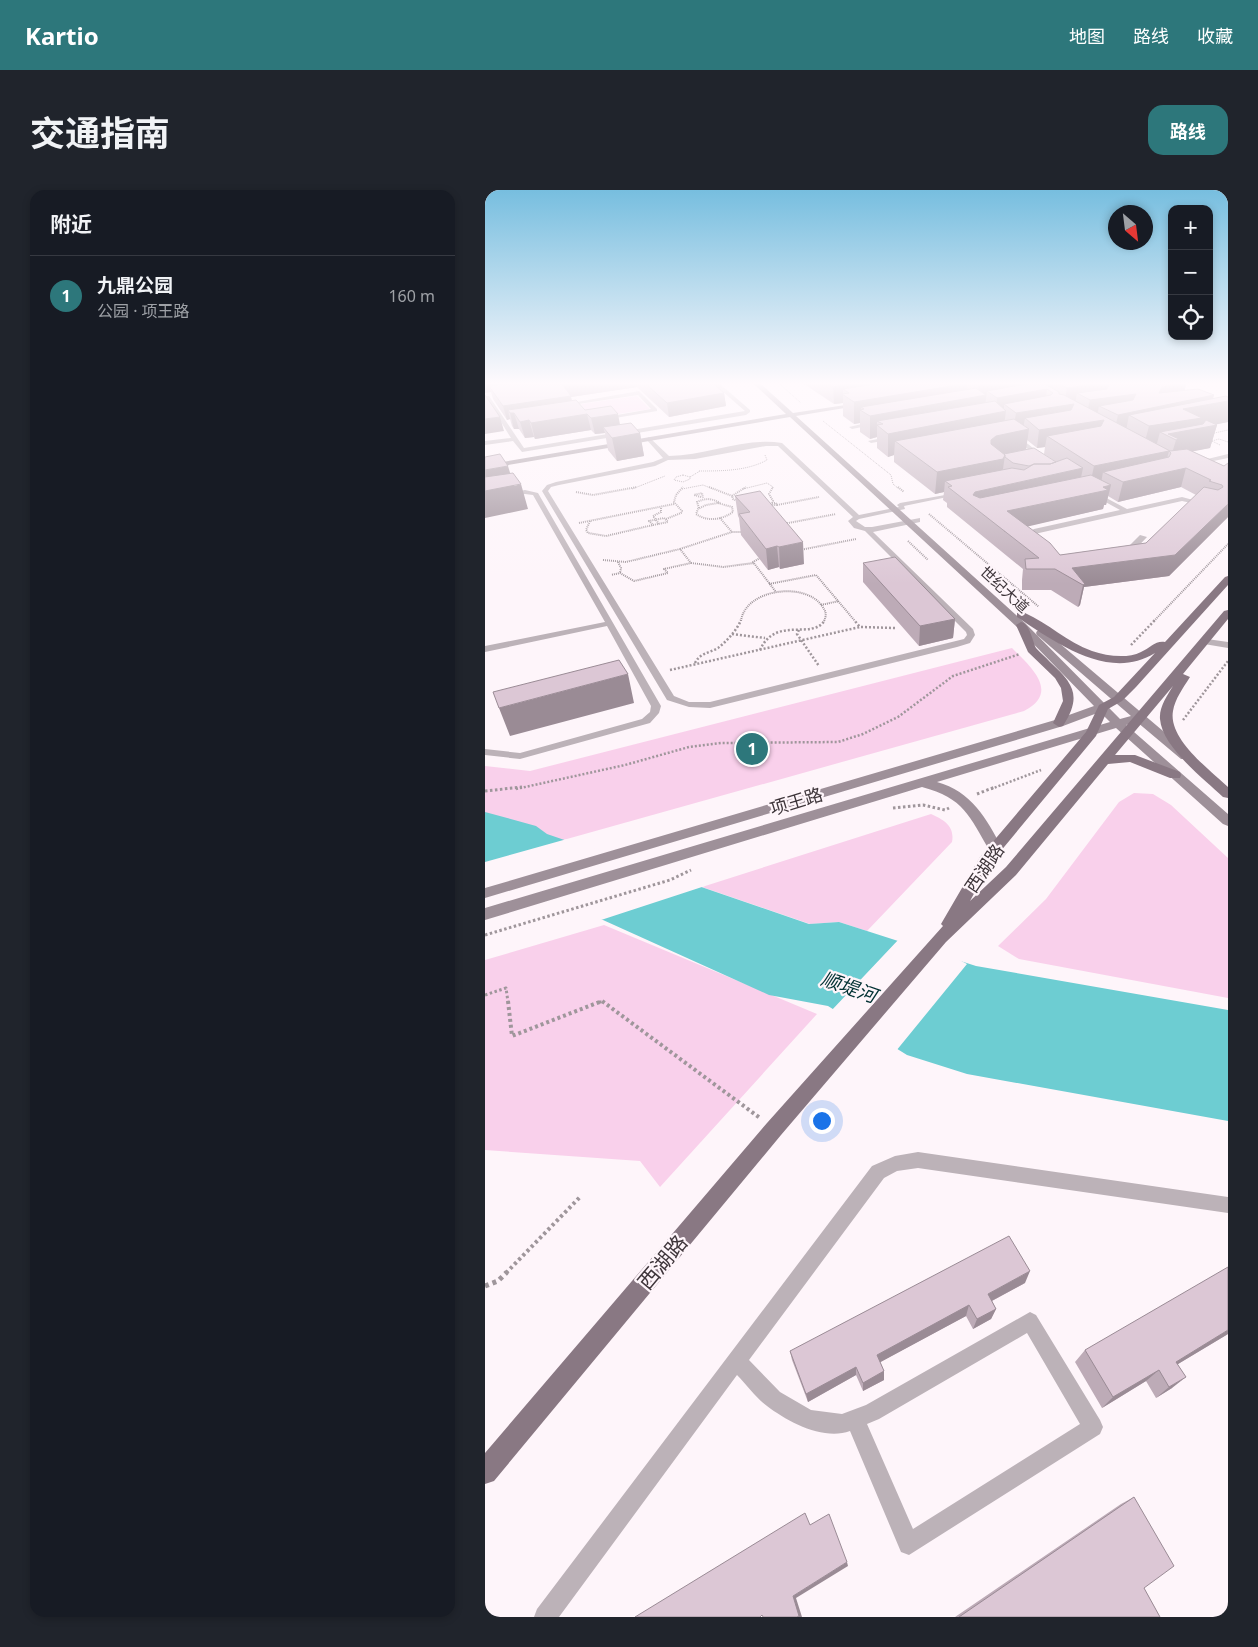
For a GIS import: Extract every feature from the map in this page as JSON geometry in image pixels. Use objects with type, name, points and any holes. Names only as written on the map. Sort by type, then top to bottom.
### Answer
[{"type":"main road","points":[[1103,707],[1118,699],[1228,580]]},
{"type":"main road","name":"西湖路","points":[[485,1472],[774,1128],[940,938],[1011,871],[1104,760],[1122,729],[1140,717],[1228,613]]},
{"type":"main road","points":[[1021,620],[1074,648],[1113,659],[1141,656],[1155,649],[1195,615]]},
{"type":"main road","points":[[1021,620],[1032,650],[1059,676],[1067,688],[1069,701],[1059,722]]},
{"type":"main road","points":[[1216,627],[1177,688],[1168,706],[1165,718],[1167,728],[1177,743],[1228,794]]},
{"type":"main road","name":"西湖路","points":[[940,938],[985,861],[1091,733],[1103,707]]},
{"type":"main road","points":[[1104,760],[1131,758],[1175,775]]},
{"type":"street","points":[[485,467],[581,451]]},
{"type":"street","name":"世纪大道","points":[[832,451],[899,508]]},
{"type":"street","name":"世纪大道","points":[[840,451],[1021,620],[1140,717],[1228,794]]},
{"type":"street","name":"世纪大道","points":[[1021,620],[1122,729],[1228,821]]},
{"type":"street","name":"项王路","points":[[485,893],[1059,722],[1103,707]]},
{"type":"street","name":"项王路","points":[[485,914],[1091,733],[1122,729]]},
{"type":"street","points":[[923,783],[943,787],[973,809],[995,848]]},
{"type":"lane","points":[[660,451],[667,458]]},
{"type":"lane","points":[[729,451],[687,458],[667,458],[655,464],[558,483],[549,486],[545,491],[670,698],[677,702],[697,706],[710,705],[962,643],[971,635],[970,631],[871,533],[853,524],[854,514]]},
{"type":"lane","points":[[787,451],[854,514]]},
{"type":"lane","points":[[1025,454],[1043,451]]},
{"type":"lane","points":[[1034,452],[1053,465]]},
{"type":"lane","points":[[1183,464],[1228,456]]},
{"type":"lane","points":[[1098,487],[1089,489],[1094,494],[1126,511]]},
{"type":"lane","points":[[854,514],[899,508],[916,502],[972,491]]},
{"type":"lane","points":[[485,499],[525,492],[535,493],[656,703],[657,709],[646,721],[520,756],[485,752]]},
{"type":"lane","points":[[1043,550],[1030,539],[1030,534],[1181,499],[1212,506]]},
{"type":"lane","points":[[871,533],[913,521]]},
{"type":"lane","points":[[1116,557],[1125,556],[1143,537]]},
{"type":"lane","points":[[485,649],[610,623]]},
{"type":"lane","points":[[1207,642],[1228,645]]},
{"type":"lane","points":[[545,1617],[878,1172],[895,1164],[918,1160],[1228,1205]]},
{"type":"lane","points":[[737,1361],[773,1399],[809,1420],[842,1424],[872,1412],[1030,1321],[1093,1427],[909,1544],[856,1420]]},
{"type":"path","points":[[763,454],[766,457]]},
{"type":"path","points":[[759,458],[766,457]]},
{"type":"path","points":[[699,471],[723,470],[759,464],[767,460],[766,457]]},
{"type":"path","points":[[873,461],[891,475],[893,484],[1043,611]]},
{"type":"path","points":[[685,481],[690,479],[690,477],[681,475],[674,479],[685,481],[697,493],[704,494],[697,502],[699,508]]},
{"type":"path","points":[[583,490],[575,490],[576,494],[596,495],[648,485],[665,476]]},
{"type":"path","points":[[732,496],[735,492],[767,483],[773,487],[769,494],[773,501],[771,503]]},
{"type":"path","points":[[674,504],[674,499],[681,488],[703,485],[745,503]]},
{"type":"path","points":[[765,503],[771,503],[771,506],[794,503],[809,497],[837,497]]},
{"type":"path","points":[[702,498],[711,499],[720,504]]},
{"type":"path","points":[[566,525],[674,504],[681,509],[681,513],[665,520],[664,518],[649,521],[653,526]]},
{"type":"path","points":[[720,504],[728,505],[733,510],[730,515],[720,518],[708,518],[699,516],[696,511],[699,508],[706,505],[720,504]]},
{"type":"path","points":[[659,524],[653,516],[661,512],[661,506]]},
{"type":"path","points":[[776,526],[854,514]]},
{"type":"path","points":[[720,518],[732,532]]},
{"type":"path","points":[[590,520],[586,526],[588,533],[601,536],[668,522],[665,520]]},
{"type":"path","points":[[586,558],[618,562],[680,550],[732,532],[747,531]]},
{"type":"path","points":[[798,550],[871,533]]},
{"type":"path","points":[[1129,647],[1228,544]]},
{"type":"path","points":[[680,550],[691,563]]},
{"type":"path","points":[[598,578],[620,573],[634,581],[668,573],[665,569],[691,563],[713,568],[728,568],[754,563],[757,559],[770,555]]},
{"type":"path","points":[[618,562],[621,568],[620,573]]},
{"type":"path","points":[[754,563],[776,592]]},
{"type":"path","points":[[769,584],[816,574],[860,627]]},
{"type":"path","points":[[695,664],[700,655],[717,648],[731,634],[741,620],[742,612],[749,605],[776,592],[802,592],[815,598],[821,604],[826,616],[823,622],[809,628],[774,632],[765,638],[760,650]]},
{"type":"path","points":[[821,604],[839,601]]},
{"type":"path","points":[[655,673],[860,627],[895,628]]},
{"type":"path","points":[[799,630],[797,634],[801,641],[827,677]]},
{"type":"path","points":[[731,634],[765,638]]},
{"type":"path","points":[[485,791],[510,790],[625,765],[689,747],[721,743],[838,742],[863,734],[898,717],[953,676],[1032,650]]},
{"type":"path","points":[[1180,724],[1228,661]]},
{"type":"path","points":[[485,935],[670,880]]},
{"type":"path","points":[[485,995],[506,988],[512,1036],[602,1001],[774,1128]]},
{"type":"path","points":[[485,1286],[498,1281],[580,1197]]},
{"type":"shaded area","points":[[1012,648],[1039,679],[1041,687],[1040,696],[1035,704],[1024,711],[485,862],[485,766],[530,771]]},
{"type":"shaded area","points":[[1134,793],[1153,794],[1171,805],[1228,858],[1228,998],[1019,959],[998,946],[1046,899],[1119,802]]},
{"type":"shaded area","points":[[931,814],[944,821],[950,828],[952,842],[867,931],[839,922],[810,924],[702,887]]},
{"type":"shaded area","points":[[604,925],[817,1014],[660,1187],[640,1161],[485,1150],[485,960]]},
{"type":"water","name":"顺堤河","points":[[485,812],[536,826],[547,834],[809,924],[839,922],[976,966],[1228,1010],[1228,1121],[967,1074],[907,1055],[828,1006],[769,995],[603,920],[485,889]]},
{"type":"pier","points":[[567,839],[705,886],[598,921],[485,892],[485,862]]},
{"type":"pier","points":[[899,939],[954,957],[967,964],[896,1051],[831,1011]]},
{"type":"building","points":[[908,451],[999,451],[1005,455],[1003,459],[937,472]]},
{"type":"building","points":[[1021,451],[1038,451],[1056,462],[1029,466],[1013,463],[1004,454]]},
{"type":"building","points":[[1070,451],[1190,451],[1224,466],[1228,463],[1228,504],[1175,555],[1072,568],[1085,584],[1083,585],[1055,569],[1026,569],[1025,559],[1039,558],[948,487],[952,486],[945,481],[1012,468],[1024,470],[1034,464],[1050,464],[1067,458],[1083,468],[975,492],[973,495],[980,498],[1091,475],[1111,485],[1103,487],[1108,490],[1007,511],[1050,543],[1060,555],[1146,543],[1204,487],[1218,490],[1223,487],[1186,468],[1123,482],[1103,472],[1169,457],[1171,453],[1169,451],[1094,466]]},
{"type":"building","points":[[500,454],[508,466],[485,470],[485,457]]},
{"type":"building","points":[[513,473],[521,484],[485,491],[485,477]]},
{"type":"building","points":[[760,491],[803,542],[766,549],[739,514],[750,512],[735,496]]},
{"type":"building","points":[[895,557],[955,619],[920,626],[863,563]]},
{"type":"building","points":[[619,660],[628,674],[499,708],[493,692]]},
{"type":"building","points":[[1009,1236],[1030,1271],[988,1294],[996,1309],[977,1319],[969,1305],[877,1355],[884,1371],[863,1383],[856,1367],[806,1394],[790,1351]]},
{"type":"building","points":[[1228,1267],[1228,1330],[1176,1362],[1186,1377],[1169,1387],[1159,1370],[1113,1397],[1085,1350]]},
{"type":"building","points":[[1134,1497],[1174,1566],[1144,1588],[1160,1617],[959,1617]]},
{"type":"building","points":[[805,1513],[810,1525],[829,1514],[847,1562],[793,1596],[799,1616],[635,1617]]},
{"type":"place","name":"九鼎公园","points":[[752,749]]}]
